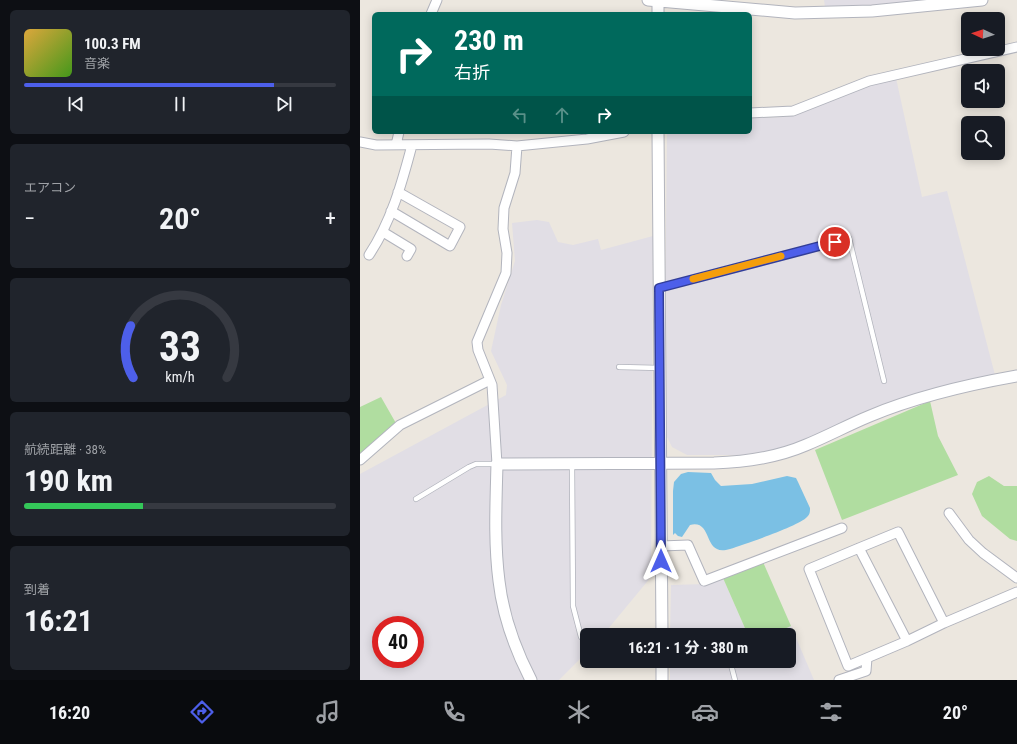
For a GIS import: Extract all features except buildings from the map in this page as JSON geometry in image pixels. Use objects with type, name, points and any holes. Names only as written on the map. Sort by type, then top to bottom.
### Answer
[{"type":"street","points":[[432,12],[437,0]]},
{"type":"street","points":[[658,12],[655,0],[795,13],[872,11],[982,0]]},
{"type":"street","points":[[752,113],[793,111],[868,81],[1017,47]]},
{"type":"street","points":[[396,145],[399,134]]},
{"type":"street","points":[[360,142],[376,146],[517,146],[587,139],[613,134]]},
{"type":"street","points":[[658,134],[662,628]]},
{"type":"street","points":[[369,255],[383,232],[398,192],[412,145]]},
{"type":"street","points":[[517,146],[516,173],[504,208],[503,229],[507,253],[506,274],[477,342],[478,350],[490,380],[495,418],[497,464],[496,541],[499,581],[512,636],[531,680]]},
{"type":"street","points":[[391,211],[450,246],[460,227],[398,192]]},
{"type":"street","points":[[383,232],[411,249],[407,256]]},
{"type":"street","points":[[497,464],[661,464],[750,462],[772,457],[805,446],[870,416],[920,397],[969,384],[1017,376]]},
{"type":"street","points":[[360,460],[400,425],[490,380]]},
{"type":"street","points":[[949,513],[969,540],[1017,578]]},
{"type":"street","points":[[661,546],[688,545],[704,581],[842,528]]},
{"type":"street","points":[[944,622],[898,532],[809,569],[848,666],[907,641],[944,622],[1017,592]]},
{"type":"street","points":[[859,548],[907,641]]},
{"type":"street","points":[[839,680],[866,671],[868,658]]},
{"type":"street","points":[[662,668],[662,680]]},
{"type":"lane","points":[[659,288],[849,238],[884,381]]},
{"type":"lane","points":[[619,368],[660,368]]},
{"type":"lane","points":[[416,499],[476,464],[497,464]]},
{"type":"lane","points":[[572,464],[573,606],[580,633]]},
{"type":"lane","points":[[731,668],[734,680]]},
{"type":"shaded area","points":[[824,0],[925,0],[848,7],[825,7]]},
{"type":"shaded area","points":[[896,78],[922,197],[947,191],[995,375],[916,393],[782,449],[740,455],[687,455],[672,447],[664,431],[667,134],[752,134],[752,118],[786,117],[875,82]]},
{"type":"shaded area","points":[[537,220],[549,222],[558,242],[573,245],[598,239],[601,250],[653,236],[651,577],[609,628],[580,628],[580,659],[559,680],[360,680],[360,474],[506,395],[507,385],[491,351],[501,305],[515,261],[512,223]]},
{"type":"shaded area","points":[[723,578],[745,628],[670,628],[671,585],[706,584]]},
{"type":"shaded area","points":[[796,638],[814,680],[670,680],[670,668],[796,668]]},
{"type":"green space","points":[[381,397],[397,425],[360,455],[360,407]]},
{"type":"green space","points":[[930,401],[938,436],[958,475],[842,520],[815,450]]},
{"type":"green space","points":[[989,476],[1004,486],[1017,486],[1017,541],[1010,539],[982,516],[972,494],[977,482]]},
{"type":"green space","points":[[763,562],[791,626],[787,628],[745,628],[723,578]]},
{"type":"water","points":[[688,472],[711,473],[721,486],[752,484],[787,476],[796,478],[810,508],[810,513],[802,521],[794,525],[730,549],[721,550],[715,548],[711,544],[706,532],[702,527],[697,525],[690,525],[682,537],[675,533],[673,535],[674,482],[681,474]]},
{"type":"slow traffic","points":[[693,279],[781,256]]},
{"type":"route","points":[[661,561],[659,288],[835,242]]}]
